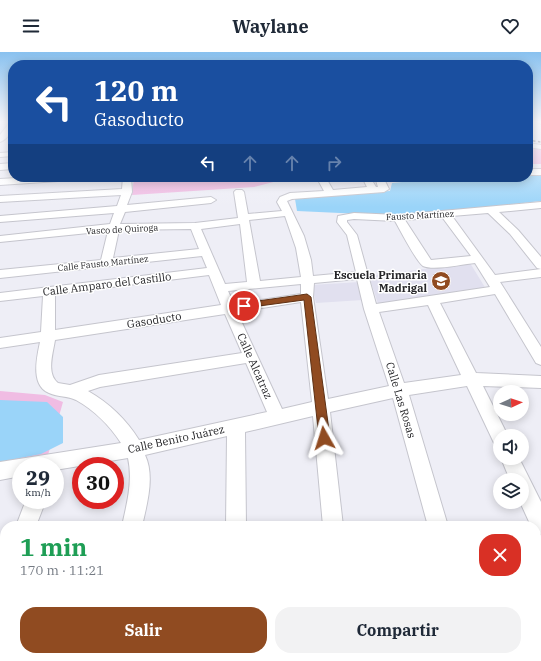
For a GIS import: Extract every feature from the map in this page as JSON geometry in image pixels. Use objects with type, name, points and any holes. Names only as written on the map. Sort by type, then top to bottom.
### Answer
[{"type":"street","points":[[0,182],[8,176]]},
{"type":"street","points":[[106,263],[113,232],[127,192],[127,182]]},
{"type":"street","points":[[324,182],[330,192]]},
{"type":"street","points":[[369,182],[372,190]]},
{"type":"street","points":[[333,521],[322,408],[307,297],[308,280],[300,243],[282,202],[283,199],[290,196],[384,189],[381,182]]},
{"type":"street","points":[[0,199],[127,192]]},
{"type":"street","points":[[239,192],[251,259],[254,286]]},
{"type":"street","points":[[0,219],[121,209],[210,198],[215,223]]},
{"type":"street","name":"Fausto Martínez","points":[[362,275],[352,235],[342,222],[342,218],[354,216],[398,218],[539,207]]},
{"type":"street","points":[[491,210],[514,232],[541,265]]},
{"type":"street","name":"Vasco de Quiroga","points":[[0,239],[195,226],[288,213]]},
{"type":"street","points":[[445,214],[464,237],[479,259],[541,358]]},
{"type":"street","points":[[398,218],[427,263],[433,264],[479,259]]},
{"type":"street","name":"Calle Alcatraz","points":[[195,226],[229,308],[278,418]]},
{"type":"street","points":[[0,246],[113,232]]},
{"type":"street","name":"Calle Fausto Martínez","points":[[0,274],[206,252]]},
{"type":"street","name":"Calle Amparo del Castillo","points":[[0,297],[214,271]]},
{"type":"street","points":[[371,309],[432,300],[541,273]]},
{"type":"street","points":[[221,288],[362,275]]},
{"type":"street","name":"Calle Las Rosas","points":[[362,275],[371,309],[399,390],[437,521]]},
{"type":"street","points":[[50,291],[48,336],[44,367],[47,383],[56,390],[70,391],[99,381],[251,357]]},
{"type":"street","name":"Gasoducto","points":[[0,342],[307,297]]},
{"type":"street","points":[[432,300],[473,379],[496,429]]},
{"type":"street","name":"Calle Benito Juárez","points":[[64,461],[134,449],[399,390],[473,379],[541,382]]},
{"type":"street","points":[[70,391],[97,405],[111,417],[130,441],[134,449],[140,468],[138,498],[133,521]]},
{"type":"street","points":[[236,427],[236,521]]},
{"type":"street","points":[[0,471],[12,469]]},
{"type":"street","points":[[529,499],[540,521]]},
{"type":"street","points":[[28,521],[33,509]]},
{"type":"shaded area","points":[[533,149],[541,149],[541,164],[533,164]]},
{"type":"shaded area","points":[[133,182],[274,182],[254,187],[132,195]]},
{"type":"shaded area","name":"Escuela Primaria Madrigal","points":[[470,263],[486,289],[378,304],[369,276]]},
{"type":"shaded area","points":[[360,282],[363,300],[316,303],[311,285]]},
{"type":"shaded area","points":[[0,391],[45,395],[63,402],[47,457],[12,457],[12,466],[0,467]]},
{"type":"water","points":[[533,175],[541,176],[541,201],[405,216],[297,211],[295,199],[340,194],[390,191],[392,183],[533,182]]},
{"type":"water","points":[[0,400],[47,402],[63,417],[63,443],[41,454],[26,457],[12,457],[12,460],[0,462]]},
{"type":"place","name":"Escuela Primaria Madrigal","points":[[441,281]]},
{"type":"route","points":[[244,306],[307,297],[322,408],[324,438]]}]
